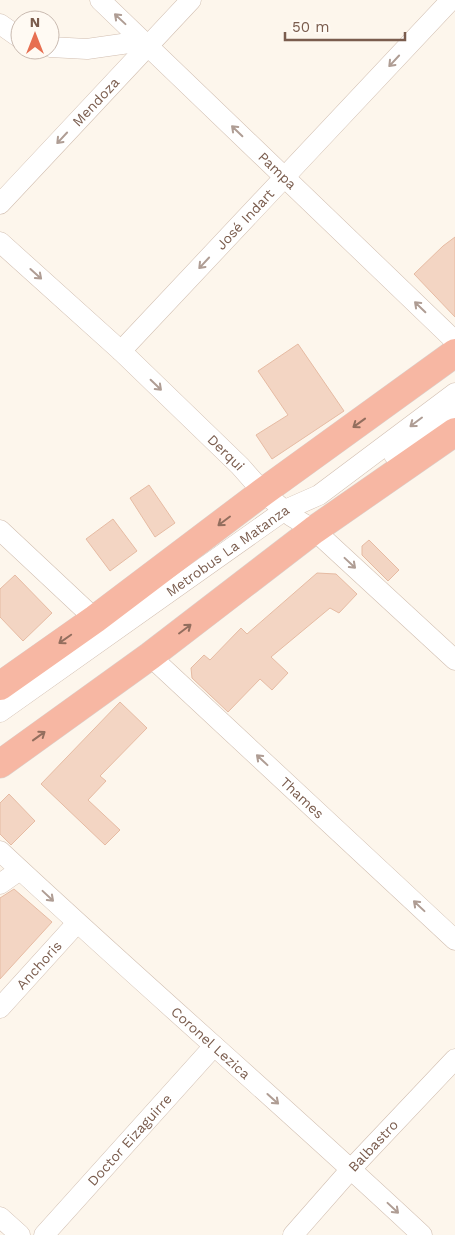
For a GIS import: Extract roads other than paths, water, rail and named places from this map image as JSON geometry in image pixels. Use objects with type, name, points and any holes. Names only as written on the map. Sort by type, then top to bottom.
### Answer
[{"type":"highway","points":[[0,686],[95,619],[263,492],[455,353]]},
{"type":"highway","points":[[0,764],[150,656],[314,530],[455,432]]},
{"type":"street","name":"Pampa","points":[[100,0],[455,341]]},
{"type":"street","name":"Mendoza","points":[[0,204],[146,43],[191,0]]},
{"type":"street","name":"José Indart","points":[[121,351],[454,0]]},
{"type":"street","points":[[60,48],[87,49],[146,43]]},
{"type":"street","name":"Derqui","points":[[0,242],[121,351],[240,466],[263,492],[288,513],[314,530],[455,660]]},
{"type":"street","name":"Metrobus La Matanza","points":[[0,712],[288,513],[319,495],[455,393]]},
{"type":"street","name":"Metrobus La Matanza","points":[[0,726],[288,513],[326,502],[455,413]]},
{"type":"street","points":[[0,530],[95,619]]},
{"type":"street","name":"Thames","points":[[150,656],[455,940]]},
{"type":"street","name":"Coronel Lezica","points":[[0,851],[422,1235]]},
{"type":"street","points":[[0,884],[20,870]]},
{"type":"street","name":"Anchoris","points":[[0,1008],[77,923]]},
{"type":"street","name":"Doctor Eizaguirre","points":[[44,1235],[214,1046]]},
{"type":"street","name":"Balbastro","points":[[293,1235],[351,1169],[455,1059]]},
{"type":"street","points":[[0,1217],[20,1235]]}]
